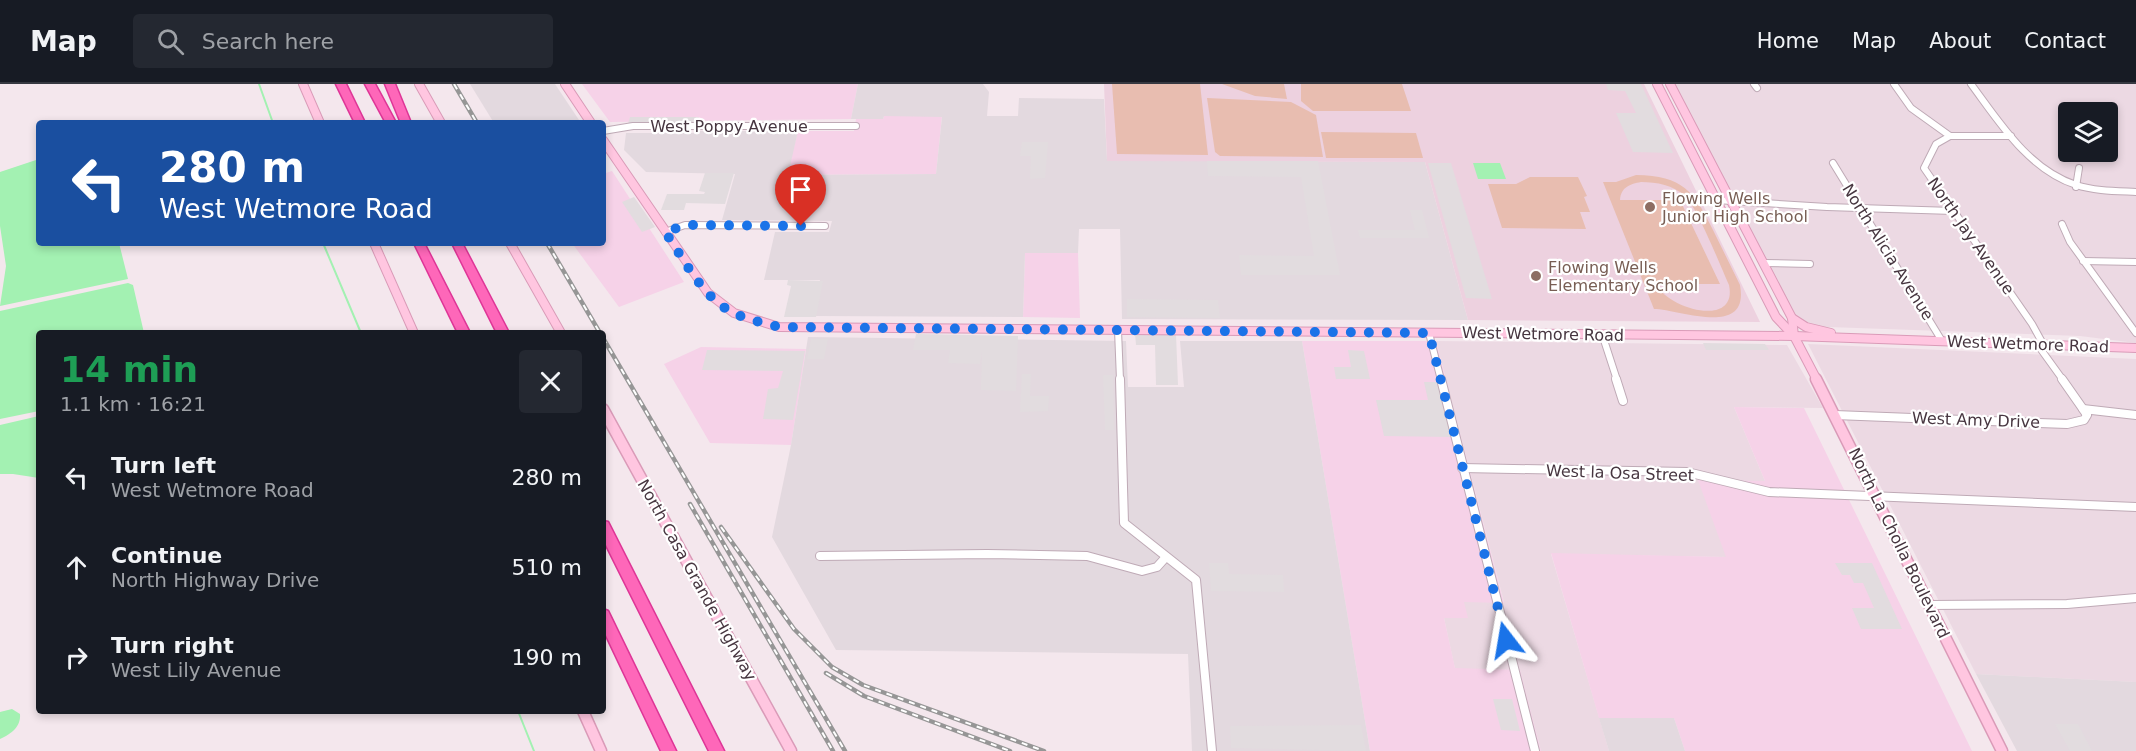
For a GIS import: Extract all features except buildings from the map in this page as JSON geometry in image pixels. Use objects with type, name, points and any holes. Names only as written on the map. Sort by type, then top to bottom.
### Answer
[{"type":"highway","points":[[335,84],[355,113]]},
{"type":"highway","points":[[341,84],[358,120]]},
{"type":"highway","points":[[369,84],[389,120]]},
{"type":"highway","points":[[390,84],[405,120]]},
{"type":"highway","points":[[420,246],[462,330]]},
{"type":"highway","points":[[459,246],[501,330]]},
{"type":"highway","points":[[606,532],[717,751]]},
{"type":"highway","points":[[606,621],[669,751]]},
{"type":"street","points":[[303,84],[319,120]]},
{"type":"street","points":[[419,84],[439,120]]},
{"type":"street","points":[[565,84],[589,120]]},
{"type":"street","name":"North La Cholla Boulevard","points":[[1657,84],[1776,317],[1794,336],[1878,498],[2001,751]]},
{"type":"street","name":"North La Cholla Boulevard","points":[[1670,84],[1792,318],[1794,336]]},
{"type":"street","points":[[1894,84],[1911,108],[1950,136],[2011,136]]},
{"type":"street","points":[[1971,84],[2039,168],[2076,186],[2104,192],[2136,192]]},
{"type":"street","name":"West Poppy Avenue","points":[[606,130],[633,126],[856,126]]},
{"type":"street","name":"North Jay Avenue","points":[[1950,136],[1936,144],[1923,168],[2032,324],[2040,344],[2083,409]]},
{"type":"street","name":"West Wetmore Road","points":[[606,144],[708,293],[724,308],[755,321],[779,327],[1794,336],[2136,348]]},
{"type":"street","name":"North Alicia Avenue","points":[[1833,163],[1942,341]]},
{"type":"street","points":[[2076,186],[2079,168]]},
{"type":"street","points":[[1716,200],[1861,209],[1953,211]]},
{"type":"street","points":[[2062,224],[2067,238],[2136,333]]},
{"type":"street","points":[[665,232],[686,225],[825,226]]},
{"type":"street","points":[[375,246],[413,330]]},
{"type":"street","points":[[512,246],[559,330]]},
{"type":"street","points":[[2083,261],[2136,262]]},
{"type":"street","points":[[1763,263],[1810,264]]},
{"type":"street","points":[[1792,318],[1806,327],[1848,337]]},
{"type":"street","points":[[1118,330],[1124,523],[1196,580],[1212,751]]},
{"type":"street","points":[[1429,333],[1535,751]]},
{"type":"street","points":[[1602,334],[1623,401]]},
{"type":"street","points":[[2083,409],[2136,415]]},
{"type":"street","name":"West Amy Drive","points":[[1835,415],[2076,424],[2086,418],[2087,415],[2083,409]]},
{"type":"street","name":"North Casa Grande Highway","points":[[606,414],[791,751]]},
{"type":"street","name":"West la Osa Street","points":[[1462,468],[1687,472],[1769,492],[2136,507]]},
{"type":"street","points":[[820,556],[1047,554],[1104,559],[1129,569],[1143,571],[1157,568],[1166,557]]},
{"type":"street","points":[[1929,605],[2067,604],[2136,598]]},
{"type":"street","points":[[584,714],[601,751]]},
{"type":"shaded area","points":[[470,84],[555,84],[579,120],[492,120]]},
{"type":"shaded area","points":[[582,84],[858,84],[851,119],[610,122]]},
{"type":"shaded area","points":[[858,84],[983,84],[989,92],[987,116],[1018,116],[1019,98],[1104,99],[1107,160],[1425,162],[1468,320],[1122,319],[1120,229],[1079,229],[1078,253],[1025,253],[1023,317],[814,316],[820,280],[764,280],[775,232],[829,232],[832,221],[722,220],[735,174],[646,172],[624,150],[626,133],[798,131],[788,175],[936,174],[942,117],[884,116],[883,119],[851,119]]},
{"type":"shaded area","name":"Flowing Wells Junior High School","points":[[1104,84],[1644,84],[1760,322],[1468,320],[1425,162],[1107,161]]},
{"type":"shaded area","points":[[1112,84],[1200,84],[1208,155],[1117,154]]},
{"type":"shaded area","points":[[1222,84],[1284,84],[1287,99],[1255,96]]},
{"type":"shaded area","points":[[1301,84],[1402,84],[1411,111],[1313,111],[1301,101]]},
{"type":"shaded area","points":[[1606,84],[1641,84],[1673,153],[1633,152],[1616,113],[1636,113],[1625,91],[1608,90]]},
{"type":"shaded area","points":[[1673,84],[2136,84],[2136,343],[2080,336],[1800,326]]},
{"type":"shaded area","points":[[1207,98],[1291,102],[1316,115],[1323,157],[1220,156],[1215,152]]},
{"type":"shaded area","points":[[884,116],[942,116],[936,174],[787,175],[798,131],[854,131],[856,119],[883,119]]},
{"type":"shaded area","points":[[630,117],[699,117],[697,123],[628,124]]},
{"type":"shaded area","points":[[1321,132],[1416,133],[1423,158],[1326,158]]},
{"type":"shaded area","points":[[1022,142],[1048,142],[1045,178],[1030,179],[1031,156],[1020,156]]},
{"type":"shaded area","points":[[36,160],[36,246],[120,246],[128,279],[0,306],[6,266],[0,226],[0,172]]},
{"type":"shaded area","points":[[1207,161],[1318,161],[1340,275],[1241,275],[1239,255],[1314,256],[1301,177],[1208,176]]},
{"type":"shaded area","points":[[1428,163],[1451,163],[1492,299],[1466,298]]},
{"type":"shaded area","points":[[1473,163],[1500,163],[1506,179],[1478,179]]},
{"type":"shaded area","points":[[612,171],[684,282],[619,307],[574,246],[606,246],[606,173]]},
{"type":"shaded area","points":[[705,173],[734,173],[725,204],[686,203],[684,210],[661,210],[667,194],[704,194],[705,192],[699,191]]},
{"type":"shaded area","points":[[1636,175],[1652,176],[1676,183],[1693,196],[1706,216],[1740,285],[1740,302],[1734,312],[1724,316],[1710,317],[1654,309],[1603,182],[1616,182]],"holes":[[[1641,182],[1675,189],[1690,203],[1729,285],[1729,298],[1723,307],[1713,310],[1687,307],[1663,293],[1656,284],[1720,284],[1680,200],[1620,200],[1622,192],[1627,187]]]},
{"type":"shaded area","points":[[1530,177],[1578,177],[1587,196],[1584,197],[1590,212],[1580,212],[1586,229],[1502,228],[1488,184],[1516,184]]},
{"type":"shaded area","points":[[634,197],[655,227],[642,232],[622,202]]},
{"type":"shaded area","points":[[1410,210],[1422,210],[1429,238],[1360,238],[1358,230],[1415,230]]},
{"type":"shaded area","points":[[1025,253],[1078,253],[1080,318],[1023,317]]},
{"type":"shaded area","points":[[788,280],[823,281],[816,317],[784,317],[791,286],[787,285]]},
{"type":"shaded area","points":[[128,283],[133,285],[143,330],[36,330],[36,412],[0,419],[0,311]]},
{"type":"shaded area","points":[[1127,299],[1218,300],[1220,318],[1127,317]]},
{"type":"shaded area","points":[[1135,333],[1176,334],[1178,385],[1156,385],[1155,345],[1136,345]]},
{"type":"shaded area","points":[[916,334],[1018,336],[1016,391],[981,390],[982,352],[980,364],[948,363],[950,350],[913,350]]},
{"type":"shaded area","points":[[808,337],[1126,341],[1128,387],[1184,387],[1180,341],[1302,341],[1370,751],[1192,751],[1188,654],[836,650],[772,537],[791,445]]},
{"type":"shaded area","points":[[811,339],[828,339],[824,359],[807,359]]},
{"type":"shaded area","points":[[1302,341],[1436,341],[1504,603],[1464,602],[1468,618],[1444,618],[1455,668],[1520,670],[1541,751],[1370,751]]},
{"type":"shaded area","points":[[1436,341],[1787,345],[1823,408],[1734,407],[1765,481],[1727,557],[1551,554],[1609,751],[1541,751],[1519,670],[1455,669],[1444,618],[1464,602],[1504,602]]},
{"type":"shaded area","points":[[1703,343],[1765,344],[1769,350],[1706,350]]},
{"type":"shaded area","points":[[1808,344],[2136,359],[2136,682],[1976,674]]},
{"type":"shaded area","points":[[701,347],[806,349],[791,445],[710,443],[664,364]]},
{"type":"shaded area","points":[[707,350],[805,351],[793,420],[763,419],[768,389],[778,388],[783,371],[702,370]]},
{"type":"shaded area","points":[[1348,350],[1364,351],[1370,379],[1336,379],[1334,367],[1351,367]]},
{"type":"shaded area","points":[[1022,374],[1031,374],[1030,396],[1049,396],[1048,411],[1020,412]]},
{"type":"shaded area","points":[[1103,375],[1113,375],[1114,430],[1105,430]]},
{"type":"shaded area","points":[[1424,382],[1438,382],[1451,437],[1384,436],[1376,400],[1428,400]]},
{"type":"shaded area","points":[[1734,407],[1804,408],[1972,751],[1685,751],[1674,718],[1599,718],[1551,553],[1726,557],[1698,480],[1765,481]]},
{"type":"shaded area","points":[[36,417],[36,478],[0,474],[0,425]]},
{"type":"shaded area","points":[[1209,563],[1228,563],[1229,574],[1283,575],[1284,592],[1211,591]]},
{"type":"shaded area","points":[[1835,563],[1872,563],[1902,629],[1861,629],[1852,608],[1874,608],[1863,583],[1854,583],[1850,575],[1842,575]]},
{"type":"shaded area","points":[[1976,674],[2136,682],[2136,751],[2017,751]]},
{"type":"shaded area","points":[[1493,699],[1512,699],[1520,731],[1501,730]]},
{"type":"shaded area","points":[[12,709],[20,714],[19,723],[0,739],[0,712]]},
{"type":"shaded area","points":[[1599,718],[1674,718],[1685,751],[1609,751]]},
{"type":"shaded area","points":[[2055,724],[2078,724],[2092,751],[2070,751]]},
{"type":"shaded area","points":[[1361,725],[1366,751],[1231,748],[1230,726]]},
{"type":"waterway","points":[[259,84],[272,120]]},
{"type":"waterway","points":[[324,246],[360,330]]},
{"type":"waterway","points":[[519,714],[534,751]]},
{"type":"railway","points":[[454,84],[475,120]]},
{"type":"railway","points":[[549,246],[598,330]]},
{"type":"railway","points":[[606,343],[845,751]]},
{"type":"railway","points":[[690,504],[833,751]]},
{"type":"railway","points":[[721,527],[794,629],[832,667],[863,685],[1044,751]]},
{"type":"railway","points":[[826,673],[864,696],[1010,751]]},
{"type":"place","name":"Flowing Wells Junior High School","points":[[1650,207]]},
{"type":"place","name":"Flowing Wells Elementary School","points":[[1536,276]]},
{"type":"route","points":[[801,226],[686,225],[665,232],[708,293],[724,308],[745,318],[779,327],[1429,333],[1506,640]]}]
